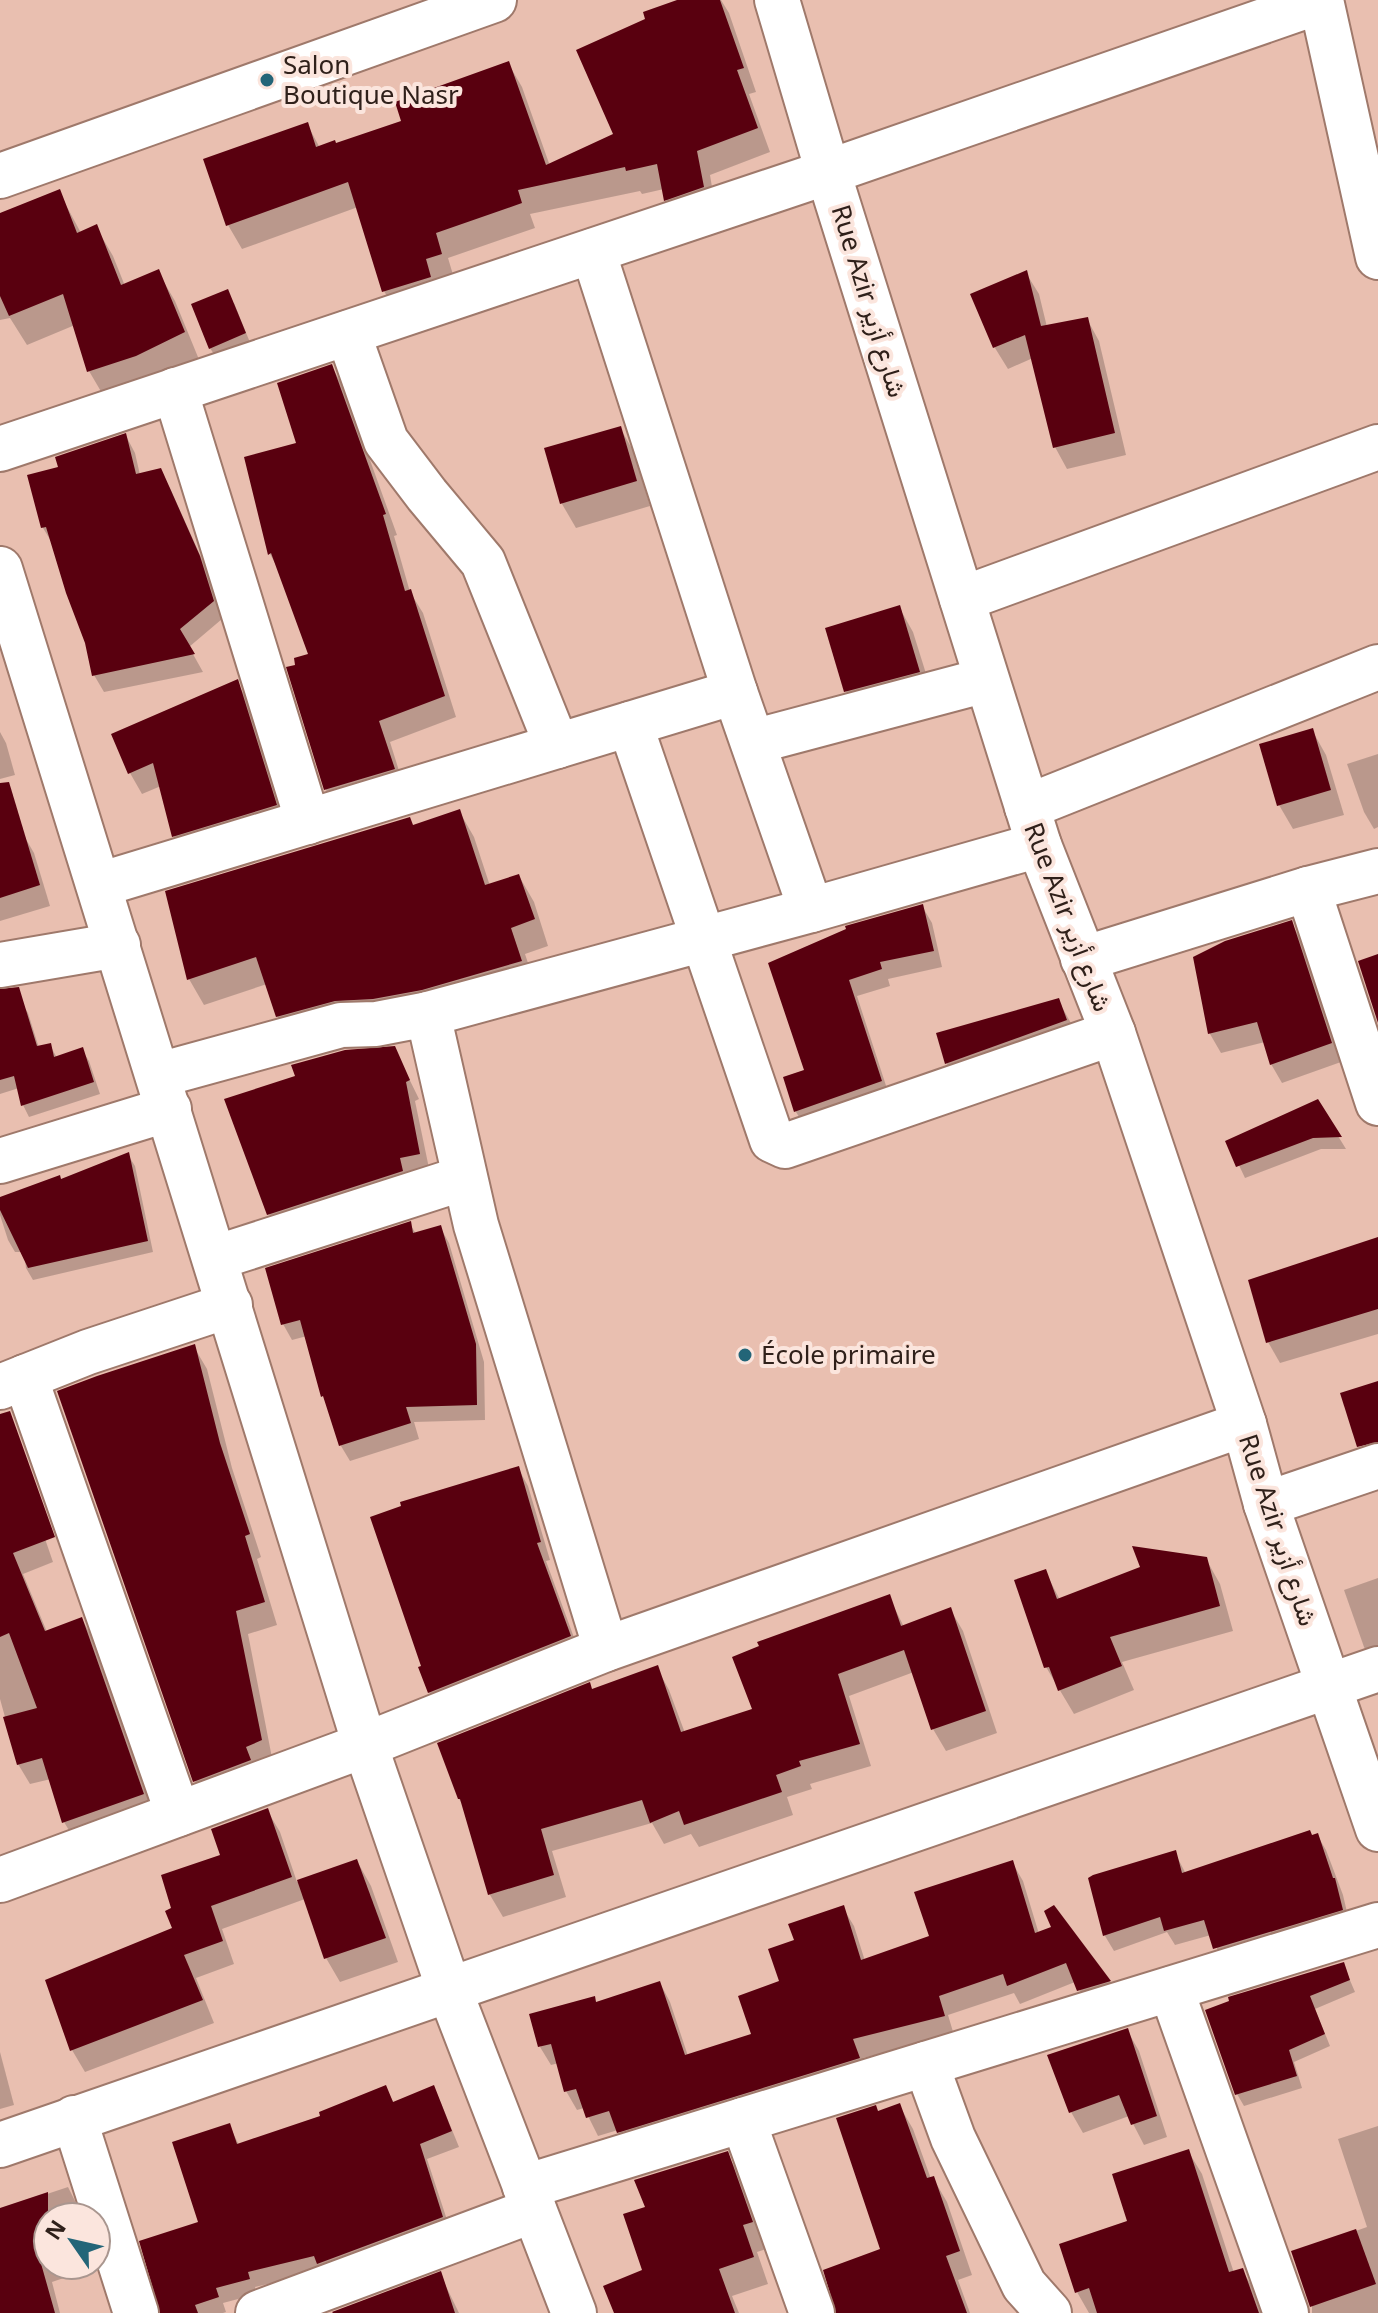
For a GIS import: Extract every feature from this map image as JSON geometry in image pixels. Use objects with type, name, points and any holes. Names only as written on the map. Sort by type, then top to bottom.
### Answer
[{"type":"street","points":[[0,176],[494,0]]},
{"type":"street","name":"Rue Azir شارع أزير","points":[[777,0],[1033,826],[1113,1033],[1244,1424],[1266,1504],[1378,1829]]},
{"type":"street","points":[[0,449],[828,172],[1321,0],[1378,257]]},
{"type":"street","points":[[593,251],[735,692],[811,910]]},
{"type":"street","points":[[348,333],[386,441],[483,562],[557,746]]},
{"type":"street","points":[[175,390],[308,822]]},
{"type":"street","points":[[962,599],[1378,447]]},
{"type":"street","points":[[0,569],[365,1745],[449,1989],[574,2313]]},
{"type":"street","points":[[0,1161],[164,1092],[341,1025],[376,1024],[428,1014],[811,910],[1033,826],[1378,667]]},
{"type":"street","points":[[753,742],[986,680]]},
{"type":"street","points":[[99,885],[735,692]]},
{"type":"street","points":[[630,724],[772,1140],[778,1145],[785,1146],[1113,1033]]},
{"type":"street","points":[[1083,959],[1308,889],[1378,871]]},
{"type":"street","points":[[1308,889],[1378,1103]]},
{"type":"street","points":[[0,965],[118,945]]},
{"type":"street","points":[[428,1014],[476,1225],[606,1649]]},
{"type":"street","points":[[215,1258],[464,1178]]},
{"type":"street","points":[[178,1814],[13,1382],[88,1352],[230,1305]]},
{"type":"street","points":[[0,1880],[365,1745],[606,1649],[1244,1424]]},
{"type":"street","points":[[1266,1504],[1378,1466]]},
{"type":"street","points":[[0,2145],[1378,1669]]},
{"type":"street","points":[[258,2313],[308,2304],[530,2198],[743,2120],[1378,1925]]},
{"type":"street","points":[[1171,1989],[1286,2313]]},
{"type":"street","points":[[926,2064],[953,2138],[1024,2285],[1049,2313]]},
{"type":"street","points":[[74,2118],[136,2313]]},
{"type":"street","points":[[743,2120],[812,2313]]},
{"type":"building","points":[[677,0],[720,0],[744,68],[737,70],[758,128],[697,151],[704,187],[664,201],[657,164],[626,171],[625,167],[518,190],[522,203],[436,233],[442,254],[426,259],[431,277],[382,292],[348,182],[226,226],[203,159],[308,122],[316,147],[335,140],[336,143],[401,121],[395,102],[509,61],[546,165],[613,134],[576,50],[645,19],[643,12]]},
{"type":"building","points":[[60,189],[77,233],[97,224],[121,285],[159,269],[185,332],[136,356],[87,372],[63,294],[9,316],[0,296],[0,213]]},
{"type":"building","points":[[1027,270],[1041,326],[1088,317],[1115,433],[1053,448],[1025,335],[993,348],[970,294]]},
{"type":"building","points":[[228,289],[246,333],[209,349],[191,304]]},
{"type":"building","points":[[332,364],[386,514],[383,515],[405,591],[411,589],[445,696],[379,721],[395,769],[324,790],[286,667],[295,665],[294,658],[308,654],[271,553],[268,555],[244,457],[296,443],[277,383]]},
{"type":"building","points":[[621,426],[637,481],[560,504],[544,448]]},
{"type":"building","points":[[126,433],[136,474],[161,468],[200,556],[214,601],[180,629],[195,654],[92,676],[85,643],[46,527],[41,528],[27,475],[58,467],[55,457]]},
{"type":"building","points":[[900,605],[920,672],[844,692],[825,628]]},
{"type":"building","points":[[238,679],[277,805],[172,837],[153,763],[128,774],[111,734]]},
{"type":"building","points":[[1313,728],[1331,790],[1277,806],[1259,744]]},
{"type":"building","points":[[9,782],[40,885],[0,898],[0,783]]},
{"type":"building","points":[[460,809],[485,885],[519,874],[535,919],[511,928],[522,961],[422,990],[373,999],[335,1001],[276,1017],[256,957],[187,980],[165,891],[410,817],[413,825]]},
{"type":"building","points":[[923,904],[934,951],[880,962],[882,969],[849,980],[882,1081],[794,1112],[783,1077],[804,1070],[768,963],[846,929],[845,926]]},
{"type":"building","points":[[1292,920],[1332,1043],[1270,1065],[1257,1022],[1208,1034],[1193,957],[1225,941]]},
{"type":"building","points":[[1378,954],[1378,1023],[1358,961]]},
{"type":"building","points":[[19,987],[37,1046],[51,1043],[54,1057],[83,1047],[94,1082],[21,1106],[14,1076],[0,1080],[0,989]]},
{"type":"building","points":[[1059,998],[1067,1020],[945,1064],[936,1033]]},
{"type":"building","points":[[395,1046],[410,1080],[406,1082],[420,1154],[400,1158],[403,1171],[267,1215],[224,1099],[295,1076],[291,1065],[345,1050]]},
{"type":"building","points":[[1318,1099],[1342,1137],[1313,1138],[1236,1167],[1225,1141]]},
{"type":"building","points":[[129,1152],[148,1241],[28,1268],[0,1210],[0,1197],[60,1175],[61,1179]]},
{"type":"building","points":[[411,1221],[413,1233],[441,1225],[476,1344],[477,1405],[406,1407],[411,1423],[339,1446],[321,1397],[300,1320],[281,1325],[265,1268]]},
{"type":"building","points":[[1378,1237],[1378,1309],[1266,1343],[1248,1280]]},
{"type":"building","points":[[195,1344],[220,1443],[250,1534],[245,1536],[265,1602],[236,1611],[262,1740],[246,1747],[251,1760],[193,1782],[57,1391]]},
{"type":"building","points":[[1378,1381],[1378,1442],[1357,1447],[1340,1393]]},
{"type":"building","points":[[10,1411],[55,1537],[13,1553],[45,1631],[82,1617],[144,1794],[62,1823],[42,1758],[17,1765],[3,1717],[37,1708],[9,1633],[0,1637],[0,1414]]},
{"type":"building","points":[[519,1466],[541,1542],[537,1543],[571,1636],[428,1693],[370,1517],[401,1506],[400,1502]]},
{"type":"building","points":[[1132,1546],[1207,1557],[1220,1606],[1110,1637],[1122,1666],[1058,1691],[1049,1667],[1044,1668],[1014,1580],[1046,1569],[1057,1599],[1140,1567]]},
{"type":"building","points":[[890,1594],[901,1626],[951,1607],[986,1711],[931,1730],[904,1650],[838,1674],[860,1744],[799,1761],[801,1766],[776,1775],[782,1792],[684,1825],[679,1811],[650,1823],[642,1800],[541,1829],[554,1875],[488,1895],[460,1799],[437,1743],[590,1682],[592,1689],[658,1665],[681,1732],[752,1709],[732,1657],[759,1646],[757,1642]]},
{"type":"building","points":[[268,1808],[292,1877],[211,1906],[223,1941],[184,1955],[203,2000],[70,2051],[45,1980],[172,1928],[165,1911],[171,1908],[161,1875],[220,1855],[211,1829]]},
{"type":"building","points":[[1310,1830],[1312,1835],[1318,1833],[1343,1910],[1213,1949],[1204,1920],[1164,1931],[1160,1917],[1103,1936],[1088,1878],[1093,1875],[1176,1850],[1182,1873]]},
{"type":"building","points":[[357,1859],[386,1938],[324,1959],[297,1880]]},
{"type":"building","points":[[1013,1860],[1035,1933],[1051,1927],[1044,1911],[1054,1905],[1111,1981],[1077,1991],[1066,1963],[1007,1986],[1003,1974],[939,1996],[945,2016],[853,2039],[860,2058],[617,2133],[609,2111],[586,2118],[576,2089],[564,2092],[551,2044],[538,2047],[529,2014],[595,1996],[596,2002],[660,1981],[685,2055],[751,2034],[738,1996],[779,1981],[768,1949],[794,1940],[788,1924],[844,1905],[861,1960],[929,1936],[914,1892]]},
{"type":"building","points":[[1344,1962],[1350,1980],[1310,1996],[1325,2034],[1289,2050],[1297,2076],[1235,2095],[1205,2010],[1229,2001],[1228,1997]]},
{"type":"building","points":[[1128,2028],[1157,2116],[1131,2125],[1119,2095],[1069,2113],[1047,2055]]},
{"type":"building","points":[[386,2085],[393,2102],[434,2085],[452,2131],[420,2144],[443,2217],[317,2264],[314,2256],[248,2272],[250,2279],[216,2288],[219,2297],[195,2305],[198,2313],[160,2313],[139,2241],[198,2222],[172,2142],[230,2123],[237,2144],[320,2116],[319,2112]]},
{"type":"building","points":[[900,2103],[927,2178],[934,2176],[960,2251],[946,2256],[967,2313],[836,2313],[823,2270],[880,2249],[836,2118],[876,2105],[878,2111]]},
{"type":"building","points":[[1189,2149],[1229,2272],[1243,2268],[1259,2313],[1097,2313],[1089,2288],[1075,2293],[1059,2244],[1127,2221],[1112,2174]]},
{"type":"building","points":[[728,2151],[753,2222],[743,2225],[754,2257],[719,2269],[735,2313],[614,2313],[603,2286],[642,2270],[623,2214],[645,2207],[634,2180]]},
{"type":"building","points":[[48,2192],[48,2201],[32,2201],[32,2281],[46,2281],[55,2313],[0,2313],[0,2208]]},
{"type":"building","points":[[1356,2229],[1376,2284],[1310,2307],[1291,2251]]},
{"type":"building","points":[[441,2271],[455,2313],[332,2312]]},
{"type":"place","name":"Salon Boutique Nasr","points":[[267,80]]},
{"type":"place","name":"École primaire","points":[[745,1355]]}]
